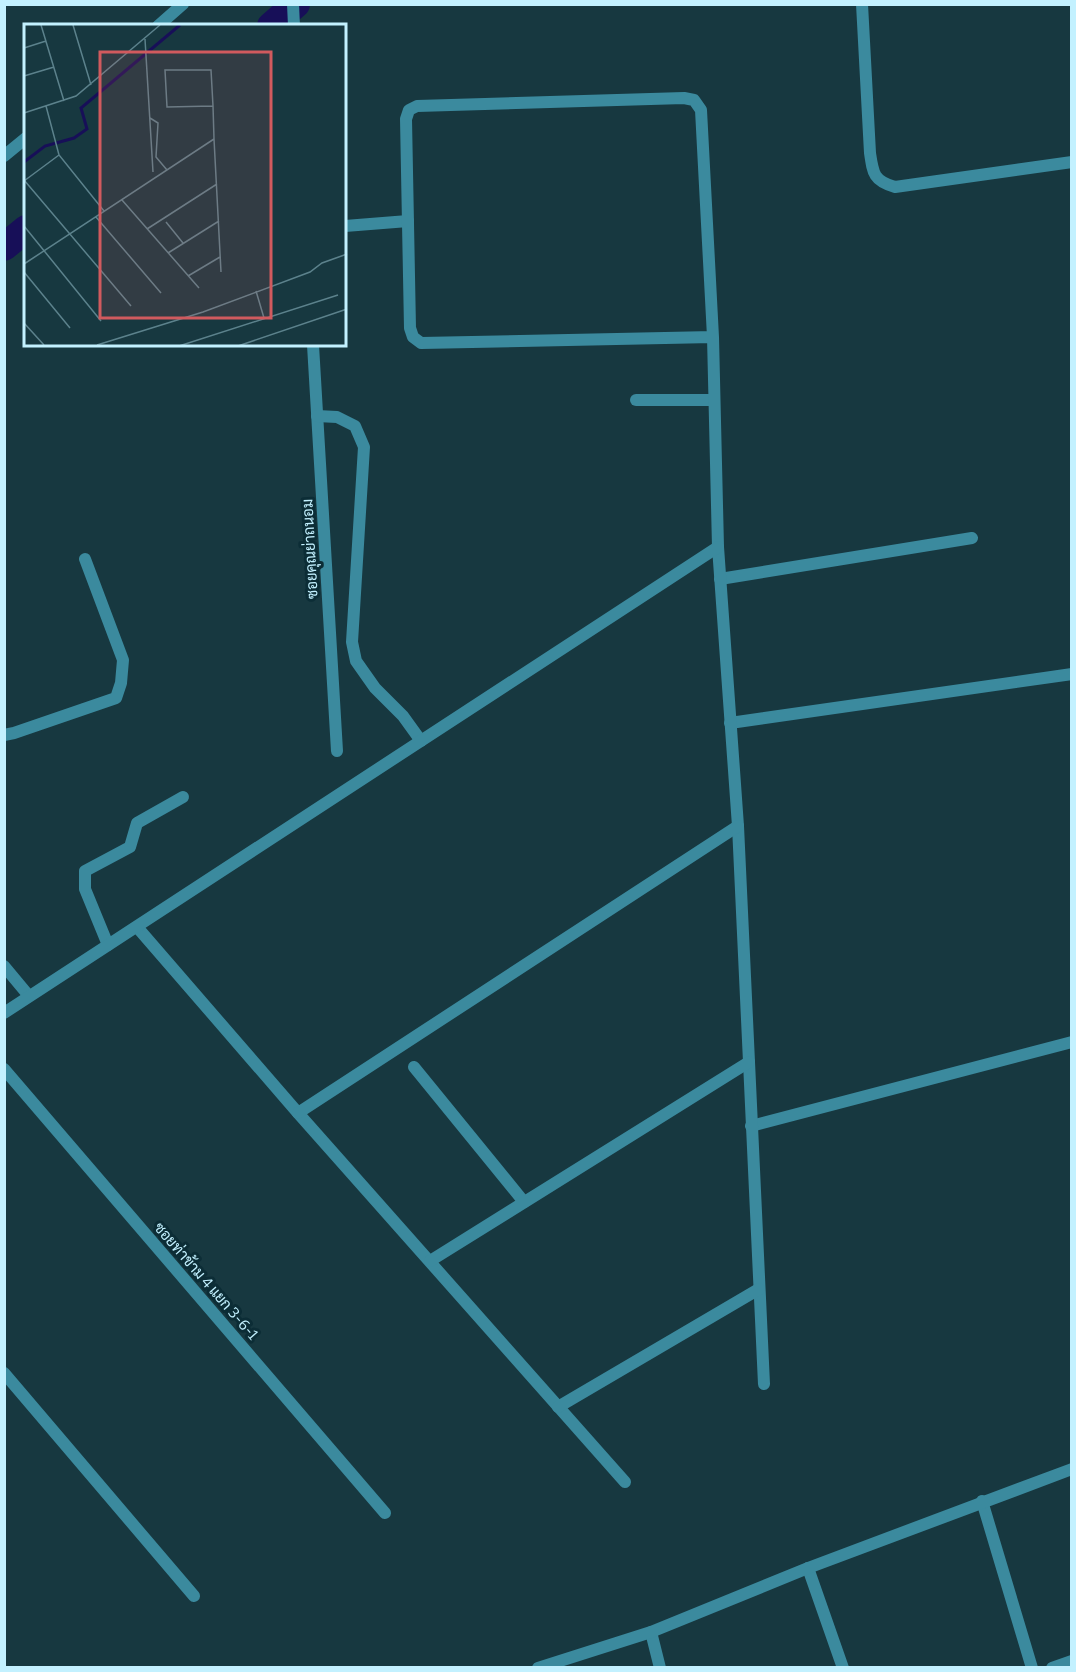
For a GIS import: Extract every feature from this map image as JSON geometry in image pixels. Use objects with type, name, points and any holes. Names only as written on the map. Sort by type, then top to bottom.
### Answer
[{"type":"street","points":[[160,24],[183,4]]},
{"type":"street","points":[[292,4],[294,24]]},
{"type":"street","points":[[862,4],[870,153],[872,171],[880,182],[896,187],[1071,162]]},
{"type":"street","points":[[713,337],[421,343],[413,337],[410,328],[406,119],[409,110],[417,106],[684,98],[694,100],[701,110],[713,337],[718,547],[738,826],[764,1384]]},
{"type":"street","points":[[4,156],[24,140]]},
{"type":"street","points":[[346,226],[408,221]]},
{"type":"street","name":"ซอยคุณย่าถนอม","points":[[313,346],[338,751]]},
{"type":"street","points":[[636,400],[714,400]]},
{"type":"street","points":[[317,416],[337,417],[356,426],[364,447],[352,642],[356,661],[375,688],[403,716],[421,741]]},
{"type":"street","points":[[720,579],[972,538]]},
{"type":"street","points":[[4,1013],[718,547]]},
{"type":"street","points":[[4,735],[14,734],[116,698],[122,683],[123,660],[85,559]]},
{"type":"street","points":[[730,723],[1071,674]]},
{"type":"street","points":[[108,945],[86,889],[85,871],[130,847],[137,823],[183,797]]},
{"type":"street","points":[[298,1113],[738,826]]},
{"type":"street","points":[[137,927],[298,1113],[625,1482]]},
{"type":"street","points":[[4,966],[29,996]]},
{"type":"street","points":[[752,1126],[1071,1042]]},
{"type":"street","points":[[430,1261],[749,1062]]},
{"type":"street","points":[[414,1067],[524,1202]]},
{"type":"street","name":"ซอยท่าข้าม 4 แยก 3-6-1","points":[[4,1069],[385,1513]]},
{"type":"street","points":[[558,1407],[759,1289]]},
{"type":"street","points":[[4,1373],[194,1596]]},
{"type":"street","points":[[538,1668],[651,1632],[808,1568],[1071,1469]]},
{"type":"street","points":[[982,1501],[1032,1668]]},
{"type":"street","points":[[808,1568],[843,1668]]},
{"type":"street","points":[[651,1632],[660,1668]]},
{"type":"street","points":[[1052,1668],[1071,1661]]},
{"type":"waterway","points":[[273,24],[296,4]]},
{"type":"waterway","points":[[4,247],[24,231]]}]
